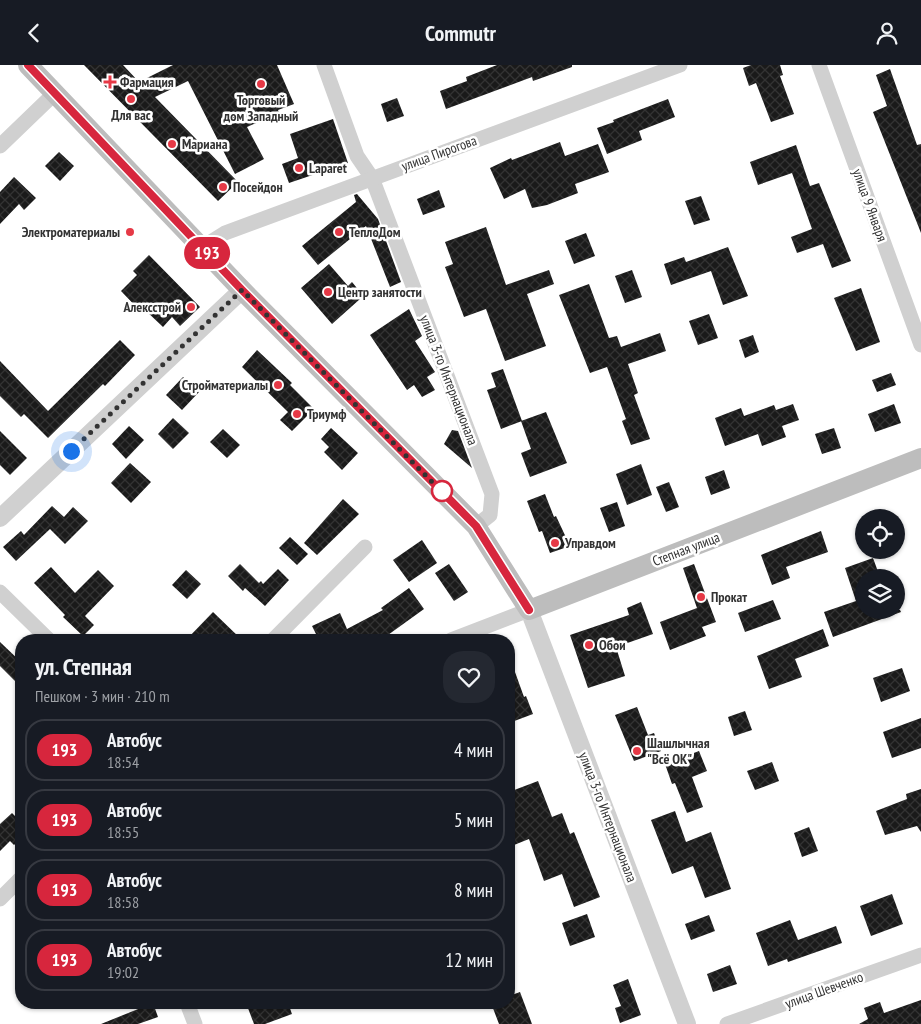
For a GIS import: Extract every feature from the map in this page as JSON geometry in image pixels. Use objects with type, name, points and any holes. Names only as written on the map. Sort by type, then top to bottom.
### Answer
[{"type":"main road","points":[[28,65],[201,248],[476,526],[529,610]]},
{"type":"main road","name":"Степная улица","points":[[529,610],[921,458]]},
{"type":"street","name":"улица 3-го Интернационала","points":[[324,65],[357,156],[372,178],[492,494],[490,515],[476,526]]},
{"type":"street","name":"улица Пирогова","points":[[201,248],[225,233],[680,65]]},
{"type":"street","name":"улица 9 Января","points":[[819,65],[921,345]]},
{"type":"street","points":[[0,145],[55,93]]},
{"type":"street","points":[[0,518],[242,290]]},
{"type":"street","points":[[279,634],[365,547]]},
{"type":"street","points":[[0,592],[43,634]]},
{"type":"street","name":"улица 3-го Интернационала","points":[[529,610],[687,1024]]},
{"type":"street","name":"Степная улица","points":[[467,634],[529,610]]},
{"type":"street","points":[[0,899],[15,884]]},
{"type":"street","name":"улица Шевченко","points":[[727,1024],[921,955]]},
{"type":"street","points":[[189,1009],[194,1024]]},
{"type":"building","points":[[84,65],[123,65],[139,82],[173,65],[277,65],[294,104],[278,110],[279,113],[247,127],[264,159],[235,174],[188,81],[155,97],[238,182],[218,201]]},
{"type":"building","points":[[497,65],[572,65],[572,67],[533,81],[532,77],[446,109],[440,91],[467,81],[466,77]]},
{"type":"building","points":[[751,65],[780,65],[783,75],[780,76],[794,114],[771,122],[756,83],[749,86],[743,68]]},
{"type":"building","points":[[890,69],[917,145],[921,144],[921,233],[873,112],[887,106],[876,75]]},
{"type":"building","points":[[397,98],[404,116],[387,122],[381,104]]},
{"type":"building","points":[[668,99],[675,117],[639,131],[642,140],[607,154],[597,128]]},
{"type":"building","points":[[333,119],[348,163],[289,183],[282,164],[298,158],[290,134]]},
{"type":"building","points":[[560,142],[565,156],[598,144],[609,172],[575,184],[578,193],[547,205],[532,208],[525,189],[504,199],[490,168],[511,158],[512,160]]},
{"type":"building","points":[[796,145],[810,186],[819,183],[851,261],[832,268],[823,244],[797,253],[791,237],[812,229],[792,173],[758,185],[750,162]]},
{"type":"building","points":[[59,152],[74,166],[60,181],[45,166]]},
{"type":"building","points":[[14,177],[36,198],[24,210],[19,204],[0,224],[0,192]]},
{"type":"building","points":[[439,190],[445,207],[423,215],[417,199]]},
{"type":"building","name":"ТеплоДом","points":[[357,194],[378,219],[401,282],[390,287],[366,226],[318,265],[302,246],[356,202],[354,195]]},
{"type":"building","points":[[701,196],[710,220],[694,225],[685,201]]},
{"type":"building","points":[[486,227],[506,285],[549,270],[554,284],[527,294],[546,346],[505,361],[486,309],[464,317],[445,267],[453,264],[445,242]]},
{"type":"building","points":[[586,233],[595,256],[574,264],[565,241]]},
{"type":"building","points":[[728,247],[748,296],[723,305],[711,271],[671,285],[664,264],[684,257],[686,262]]},
{"type":"building","points":[[149,255],[200,307],[180,326],[172,317],[163,327],[145,310],[142,313],[121,291],[137,275],[133,271]]},
{"type":"building","points":[[329,264],[348,286],[352,282],[361,293],[357,296],[360,299],[332,324],[301,288]]},
{"type":"building","points":[[632,270],[642,297],[625,303],[615,276]]},
{"type":"building","points":[[589,284],[609,338],[617,336],[621,347],[660,333],[666,351],[628,364],[638,393],[634,395],[650,439],[631,445],[622,421],[626,419],[607,367],[590,373],[559,295]]},
{"type":"building","points":[[861,288],[880,342],[856,351],[834,298]]},
{"type":"building","points":[[409,309],[422,336],[415,341],[435,372],[427,377],[435,390],[422,397],[414,385],[407,390],[370,335]]},
{"type":"building","points":[[709,314],[718,338],[698,345],[689,321]]},
{"type":"building","points":[[753,335],[759,352],[745,358],[739,340]]},
{"type":"building","points":[[120,340],[135,355],[105,386],[103,384],[48,438],[24,414],[21,417],[0,396],[0,361],[48,411]]},
{"type":"building","points":[[257,350],[292,383],[290,385],[314,409],[292,431],[280,420],[288,412],[242,367]]},
{"type":"building","points":[[503,369],[522,421],[501,429],[487,390],[496,387],[491,373]]},
{"type":"building","points":[[891,373],[896,385],[877,392],[872,380]]},
{"type":"building","points":[[183,377],[199,392],[182,410],[166,395]]},
{"type":"building","points":[[793,404],[799,420],[782,426],[786,437],[762,446],[758,434],[725,446],[715,418],[741,408],[744,416],[774,405],[776,410]]},
{"type":"building","points":[[894,404],[901,423],[875,432],[868,414]]},
{"type":"building","points":[[546,412],[567,463],[530,477],[521,453],[531,449],[521,421]]},
{"type":"building","points":[[173,418],[189,433],[173,449],[158,434]]},
{"type":"building","points":[[129,426],[144,440],[126,459],[112,444]]},
{"type":"building","points":[[331,428],[358,453],[342,470],[324,452],[329,447],[321,439]]},
{"type":"building","points":[[834,428],[841,448],[822,454],[815,434]]},
{"type":"building","points":[[223,429],[240,445],[227,458],[210,442]]},
{"type":"building","points":[[452,430],[458,431],[472,468],[444,444]]},
{"type":"building","points":[[0,431],[27,458],[10,475],[0,465]]},
{"type":"building","points":[[130,463],[151,482],[131,503],[111,483]]},
{"type":"building","points":[[641,464],[652,495],[627,505],[616,474]]},
{"type":"building","points":[[724,470],[730,488],[711,495],[705,477]]},
{"type":"building","points":[[669,482],[679,507],[666,512],[656,487]]},
{"type":"building","points":[[545,494],[554,517],[556,516],[570,546],[550,553],[542,531],[539,532],[527,501]]},
{"type":"building","points":[[343,499],[359,514],[317,555],[304,543]]},
{"type":"building","points":[[617,502],[625,526],[609,532],[600,508]]},
{"type":"building","points":[[52,506],[64,517],[73,507],[88,521],[65,544],[50,529],[16,561],[3,547],[21,531],[24,535]]},
{"type":"building","points":[[821,531],[828,552],[786,567],[790,578],[772,585],[761,555]]},
{"type":"building","points":[[290,537],[308,554],[297,565],[279,548]]},
{"type":"building","points":[[422,540],[437,563],[409,582],[393,560]]},
{"type":"building","points":[[873,559],[877,569],[855,569],[855,598],[845,568]]},
{"type":"building","points":[[240,564],[259,583],[261,581],[263,584],[278,569],[289,580],[265,606],[245,588],[243,591],[228,576]]},
{"type":"building","points":[[449,564],[468,592],[454,601],[435,573]]},
{"type":"building","points":[[694,564],[716,622],[702,627],[706,636],[670,650],[660,622],[697,608],[683,568]]},
{"type":"building","points":[[51,567],[75,593],[98,570],[114,586],[85,616],[94,625],[85,634],[81,634],[63,617],[65,615],[34,583]]},
{"type":"building","points":[[186,570],[201,584],[187,599],[172,585]]},
{"type":"building","points":[[409,588],[424,609],[389,634],[316,634],[312,626],[340,613],[347,629],[383,610],[381,608]]},
{"type":"building","points":[[773,600],[781,619],[745,632],[738,613]]},
{"type":"building","points":[[855,601],[855,619],[882,619],[833,637],[824,612]]},
{"type":"building","points":[[641,602],[653,634],[616,647],[625,676],[588,688],[570,635],[629,615],[627,608]]},
{"type":"building","points":[[213,612],[236,634],[192,634]]},
{"type":"building","points":[[823,629],[829,646],[795,659],[802,677],[769,689],[757,656]]},
{"type":"building","points":[[0,642],[15,656],[15,681],[0,666]]},
{"type":"building","points":[[902,668],[910,691],[881,702],[873,678]]},
{"type":"building","points":[[515,672],[524,697],[526,696],[533,714],[515,721]]},
{"type":"building","points":[[637,707],[648,735],[654,733],[661,751],[634,761],[615,715]]},
{"type":"building","points":[[745,711],[752,730],[734,736],[728,717]]},
{"type":"building","points":[[921,718],[921,748],[892,758],[883,732]]},
{"type":"building","points":[[699,751],[707,771],[692,777],[703,807],[687,813],[675,783],[672,784],[665,764]]},
{"type":"building","points":[[772,762],[779,781],[755,790],[747,771]]},
{"type":"building","points":[[538,781],[552,817],[562,813],[570,834],[574,832],[600,897],[574,907],[562,874],[544,881],[529,839],[515,845],[515,790]]},
{"type":"building","points":[[921,789],[921,832],[917,826],[885,835],[876,811],[907,799],[906,794]]},
{"type":"building","points":[[675,811],[686,842],[711,832],[731,889],[705,898],[693,866],[672,874],[651,820]]},
{"type":"building","points":[[12,813],[15,816],[15,844],[10,841],[0,851],[0,824]]},
{"type":"building","points":[[809,827],[818,851],[802,857],[794,833]]},
{"type":"building","points":[[892,894],[903,924],[871,936],[860,906]]},
{"type":"building","points":[[587,914],[595,937],[570,946],[562,923]]},
{"type":"building","points":[[709,915],[715,931],[691,940],[685,924]]},
{"type":"building","points":[[790,920],[798,940],[836,926],[842,943],[788,962],[787,959],[768,966],[756,933]]},
{"type":"building","points":[[730,965],[737,984],[713,992],[707,974]]},
{"type":"building","points":[[628,979],[641,1015],[620,1023],[615,1008],[621,1006],[613,985]]},
{"type":"building","points":[[520,992],[532,1024],[499,1024],[493,1009],[515,1009],[515,994]]},
{"type":"building","points":[[921,1000],[921,1024],[859,1024],[868,1019],[864,1008],[880,1002],[884,1013]]},
{"type":"building","points":[[138,1009],[155,1009],[158,1017],[138,1024],[101,1024]]},
{"type":"building","points":[[248,1009],[290,1009],[292,1014],[265,1024],[254,1024]]},
{"type":"bus line","name":"193","points":[[28,65],[242,290],[476,526],[529,610]]},
{"type":"place","name":"Фармация","points":[[110,82]]},
{"type":"place","name":"Торговый дом Западный","points":[[261,84]]},
{"type":"place","name":"Для вас","points":[[131,99]]},
{"type":"place","name":"Мариана","points":[[172,144]]},
{"type":"place","name":"Laparet","points":[[299,168]]},
{"type":"place","name":"Посейдон","points":[[223,187]]},
{"type":"place","name":"Электроматериалы","points":[[130,232]]},
{"type":"place","name":"ТеплоДом","points":[[339,232]]},
{"type":"place","name":"Центр занятости","points":[[328,292]]},
{"type":"place","name":"Алексстрой","points":[[191,307]]},
{"type":"place","name":"Стройматериалы","points":[[278,385]]},
{"type":"place","name":"Триумф","points":[[297,414]]},
{"type":"place","name":"Управдом","points":[[555,543]]},
{"type":"place","name":"Прокат","points":[[701,597]]},
{"type":"place","name":"Обои","points":[[589,645]]},
{"type":"place","name":"Шашлычная \"Всё ОК\"","points":[[637,751]]},
{"type":"route","points":[[71,451],[242,290],[445,495],[442,491]]}]
